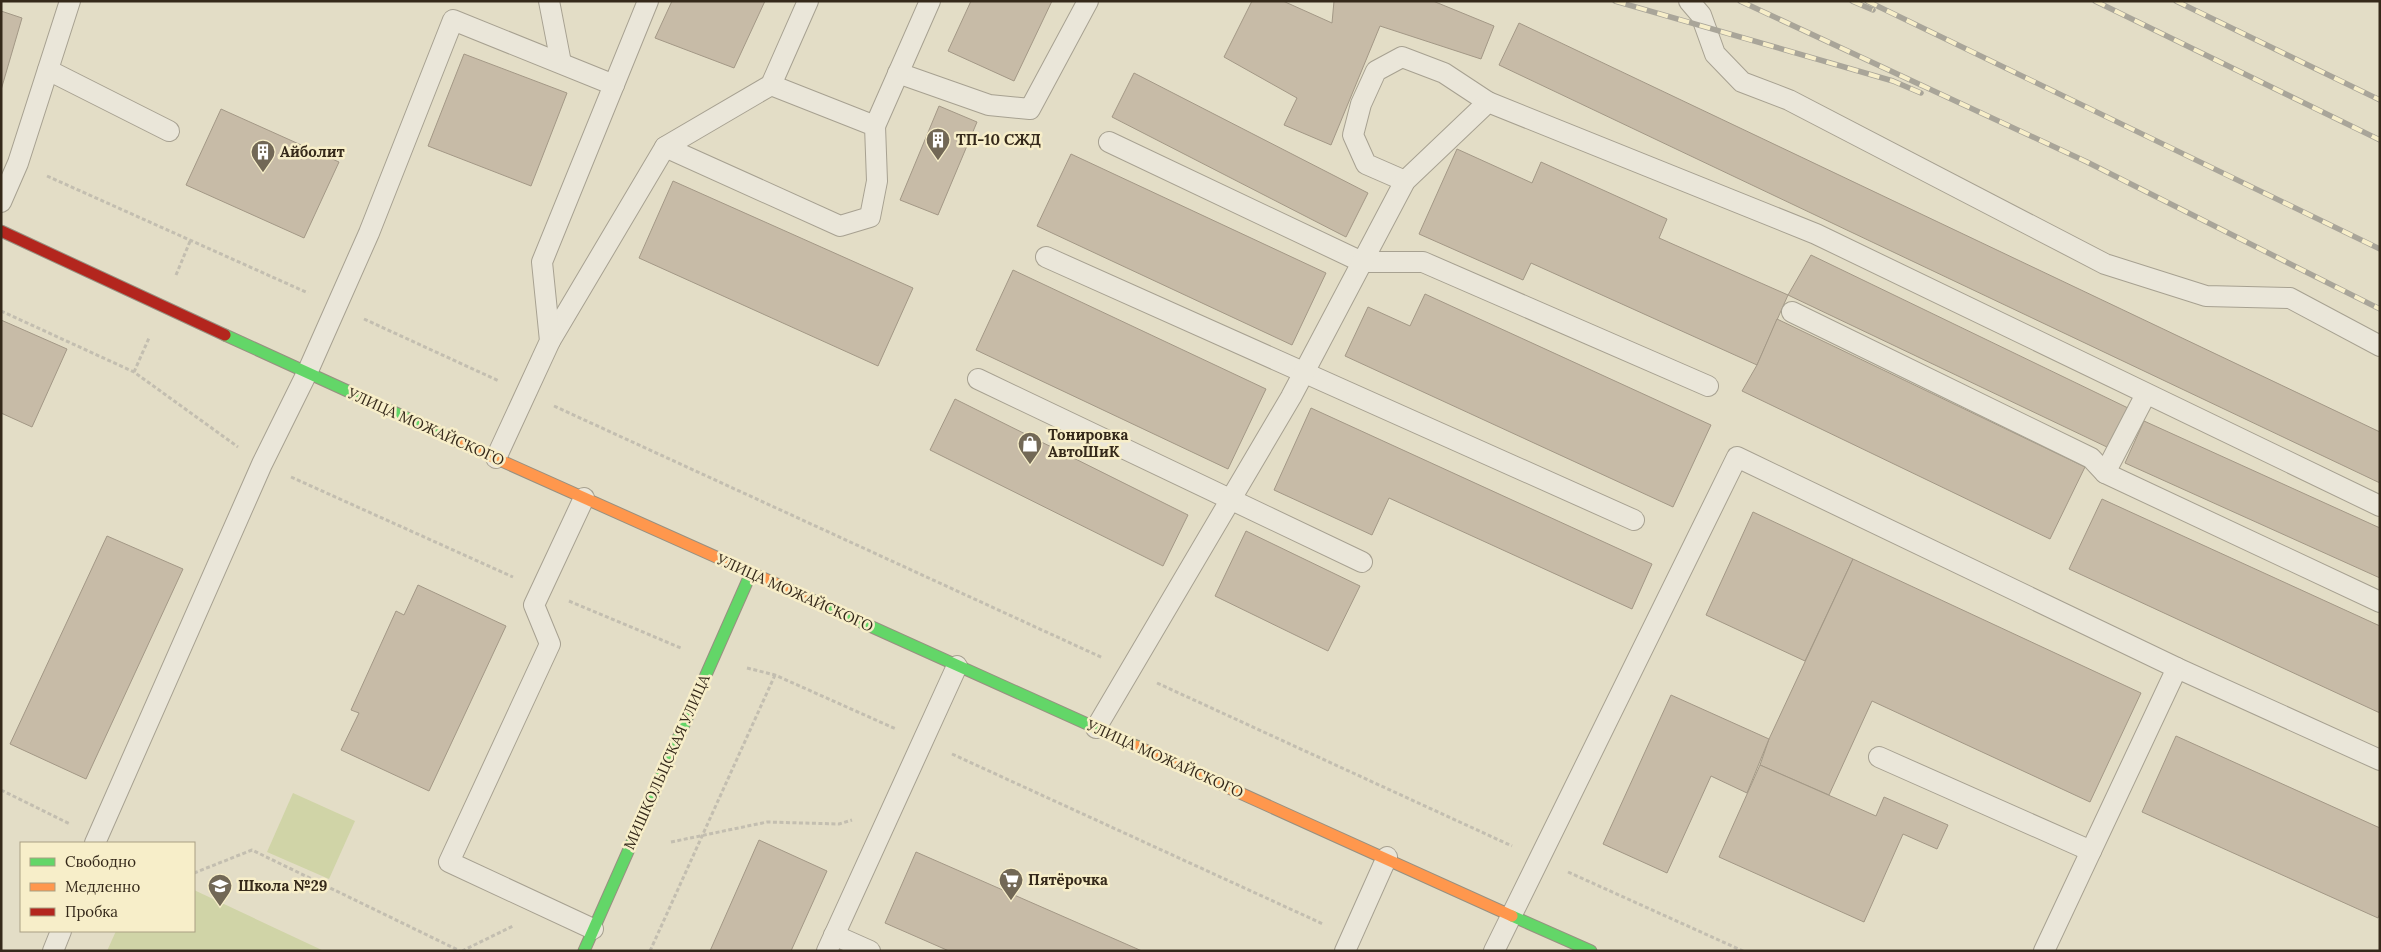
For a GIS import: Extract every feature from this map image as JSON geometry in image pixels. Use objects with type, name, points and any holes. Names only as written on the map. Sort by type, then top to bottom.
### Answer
[{"type":"main road","name":"УЛИЦА МОЖАЙСКОГО","points":[[1,231],[307,373],[957,666],[1387,857],[1591,951]]},
{"type":"main road","name":"МИШКОЛЬЦСКАЯ УЛИЦА","points":[[584,951],[750,573]]},
{"type":"lane","points":[[1,202],[18,163],[70,1]]},
{"type":"lane","points":[[550,1],[562,63]]},
{"type":"lane","points":[[550,341],[542,262],[648,1]]},
{"type":"lane","points":[[496,458],[550,341],[665,147],[771,85],[808,1]]},
{"type":"lane","points":[[665,147],[840,226],[870,217],[877,181],[875,126],[930,1]]},
{"type":"lane","points":[[898,73],[989,105],[1030,108],[1088,1]]},
{"type":"lane","points":[[1690,1],[1701,15],[1715,54],[1742,82],[1788,100],[2105,264],[2206,296],[2290,298],[2380,346]]},
{"type":"lane","points":[[96,840],[262,464],[307,373],[369,233],[453,20],[614,85]]},
{"type":"lane","points":[[1405,181],[1366,164],[1353,135],[1361,104],[1376,71],[1402,58],[1444,73],[1488,102],[1816,234],[2380,506]]},
{"type":"lane","points":[[48,70],[169,131]]},
{"type":"lane","points":[[771,85],[875,126]]},
{"type":"lane","points":[[1096,728],[1304,372],[1405,181],[1488,102]]},
{"type":"lane","points":[[1108,142],[1362,262],[1423,262],[1708,386]]},
{"type":"lane","points":[[1046,256],[1634,520]]},
{"type":"lane","points":[[1792,312],[2091,458],[2104,472],[2380,602]]},
{"type":"lane","points":[[978,379],[1362,562]]},
{"type":"lane","points":[[2104,472],[2146,394]]},
{"type":"lane","points":[[1494,951],[1510,914],[1737,457],[2177,668],[2380,760]]},
{"type":"lane","points":[[584,498],[534,605],[550,644],[449,862],[593,929]]},
{"type":"lane","points":[[870,951],[830,943],[957,666]]},
{"type":"lane","points":[[2044,951],[2177,668]]},
{"type":"lane","points":[[1878,757],[2091,851]]},
{"type":"lane","points":[[1345,951],[1387,857]]},
{"type":"lane","points":[[53,951],[61,932]]},
{"type":"path","points":[[18,163],[337,306],[1742,951]]},
{"type":"path","points":[[650,951],[775,675]]},
{"type":"path","points":[[1,790],[96,840]]},
{"type":"path","points":[[628,850],[767,822],[839,824],[891,809]]},
{"type":"path","points":[[195,873],[252,850],[461,951],[550,909]]},
{"type":"green space","points":[[293,793],[355,821],[329,879],[267,852]]},
{"type":"green space","name":"Школа №29","points":[[195,890],[324,951],[107,951],[116,932],[195,932]]},
{"type":"building","points":[[672,1],[765,1],[734,68],[655,38]]},
{"type":"building","points":[[971,1],[1052,1],[1014,81],[948,51]]},
{"type":"building","points":[[1252,1],[1283,1],[1332,23],[1334,1],[1433,1],[1494,26],[1481,59],[1380,26],[1331,145],[1284,125],[1297,98],[1224,57]]},
{"type":"building","points":[[1,11],[22,18],[1,90]]},
{"type":"building","points":[[1519,23],[2380,432],[2380,483],[1499,65]]},
{"type":"building","points":[[464,54],[567,93],[531,186],[428,146]]},
{"type":"building","points":[[1134,73],[1368,193],[1346,237],[1112,117]]},
{"type":"building","name":"ТП-10 СЖД","points":[[939,106],[977,122],[938,215],[900,200]]},
{"type":"building","name":"Айболит","points":[[221,109],[339,162],[304,238],[186,185]]},
{"type":"building","points":[[1457,149],[1532,183],[1541,162],[1667,219],[1659,238],[1788,295],[1757,365],[1531,263],[1523,280],[1419,234]]},
{"type":"building","points":[[1071,154],[1326,273],[1292,345],[1037,226]]},
{"type":"building","points":[[673,181],[913,288],[878,366],[639,258]]},
{"type":"building","points":[[1811,255],[2128,408],[2109,448],[1788,295]]},
{"type":"building","points":[[1013,270],[1266,389],[1228,469],[976,350]]},
{"type":"building","points":[[1425,294],[1711,425],[1673,507],[1345,356],[1368,307],[1410,326]]},
{"type":"building","points":[[1777,319],[2085,467],[2050,539],[1742,391],[1757,365]]},
{"type":"building","points":[[1,320],[67,349],[32,427],[1,413]]},
{"type":"building","points":[[955,399],[1188,515],[1163,566],[930,450]]},
{"type":"building","points":[[1311,408],[1652,564],[1632,609],[1389,498],[1372,535],[1274,490]]},
{"type":"building","points":[[2144,421],[2380,528],[2380,578],[2125,463]]},
{"type":"building","points":[[2102,499],[2380,626],[2380,713],[2069,569]]},
{"type":"building","points":[[1753,512],[1853,559],[1805,661],[1706,615]]},
{"type":"building","points":[[1246,531],[1360,586],[1328,651],[1215,596]]},
{"type":"building","points":[[107,536],[183,569],[86,779],[10,744]]},
{"type":"building","points":[[1853,559],[2141,693],[2090,802],[1872,701],[1829,795],[1760,765],[1769,739]]},
{"type":"building","points":[[418,585],[506,626],[429,791],[341,750],[359,713],[351,710],[396,611],[404,615]]},
{"type":"building","points":[[1671,695],[1769,739],[1747,793],[1711,776],[1667,873],[1603,844]]},
{"type":"building","points":[[2176,736],[2380,828],[2380,913],[2378,918],[2142,812]]},
{"type":"building","points":[[1760,765],[1876,816],[1884,797],[1948,825],[1937,849],[1903,834],[1864,922],[1719,857]]},
{"type":"building","points":[[759,840],[827,871],[791,951],[710,951]]},
{"type":"building","points":[[916,852],[1142,951],[949,951],[885,923]]},
{"type":"railway","points":[[1615,1],[1893,81],[1921,93]]},
{"type":"railway","points":[[1740,1],[2087,162],[2380,309]]},
{"type":"railway","points":[[1852,1],[1873,10]]},
{"type":"railway","points":[[1867,1],[2380,249]]},
{"type":"railway","points":[[2095,1],[2380,140]]},
{"type":"railway","points":[[2176,1],[2380,100]]},
{"type":"traffic: fast","points":[[225,335],[457,441]]},
{"type":"traffic: fast","points":[[584,951],[751,573]]},
{"type":"traffic: fast","points":[[810,599],[1136,746]]},
{"type":"traffic: fast","points":[[1512,916],[1591,951]]},
{"type":"traffic: slow","points":[[457,441],[810,599]]},
{"type":"traffic: slow","points":[[1136,746],[1512,916]]},
{"type":"traffic: jam","points":[[1,231],[225,335]]},
{"type":"place","name":"ТП-10 СЖД","points":[[938,161]]},
{"type":"place","name":"Айболит","points":[[263,173]]},
{"type":"place","name":"Тонировка АвтоШиК","points":[[1030,465]]},
{"type":"place","name":"Пятёрочка","points":[[1011,901]]},
{"type":"place","name":"Школа №29","points":[[220,907]]}]
